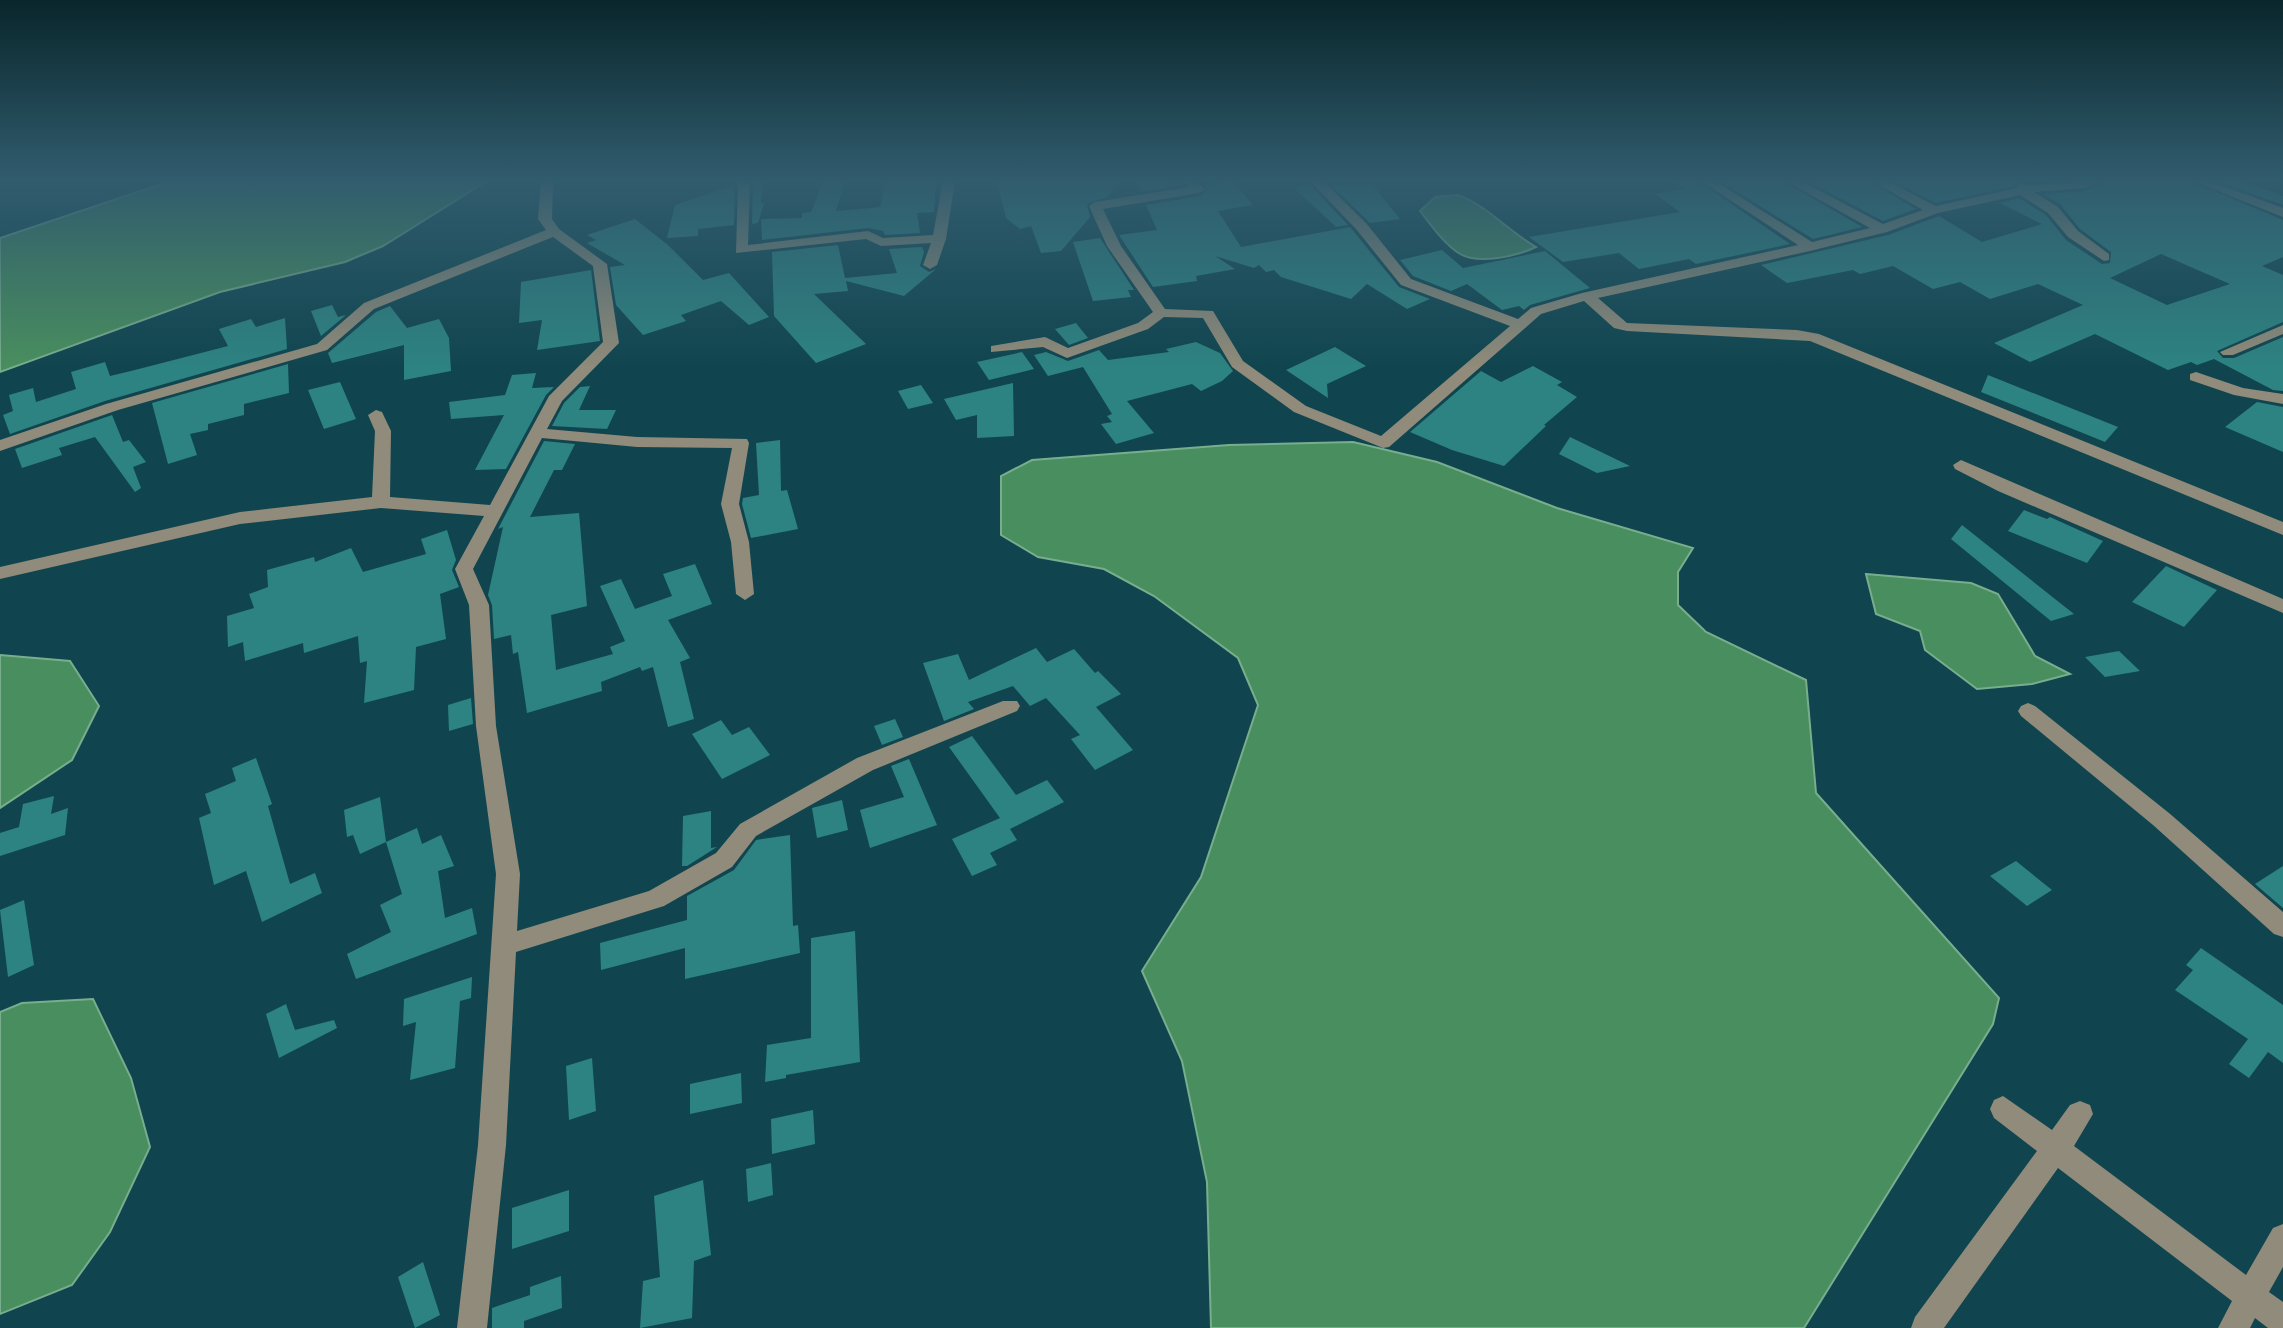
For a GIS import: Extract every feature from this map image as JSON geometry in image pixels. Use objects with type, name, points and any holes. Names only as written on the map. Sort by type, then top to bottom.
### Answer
[{"type":"street","points":[[0,446],[112,407],[322,347],[369,306],[527,243]]},
{"type":"street","points":[[472,1328],[492,1145],[508,874],[486,726],[479,605],[464,569],[555,399],[611,343],[600,264],[570,243]]},
{"type":"street","points":[[741,243],[741,250],[800,243]]},
{"type":"street","points":[[930,265],[938,243]]},
{"type":"street","points":[[1113,243],[1161,313]]},
{"type":"street","points":[[1375,243],[1406,282],[1521,325]]},
{"type":"street","points":[[1804,243],[1810,247]]},
{"type":"street","points":[[996,349],[1045,342],[1067,353],[1143,326],[1161,313],[1208,314],[1237,364],[1300,409],[1383,443],[1536,311],[1587,296],[1826,243]]},
{"type":"street","points":[[2085,243],[2104,257]]},
{"type":"street","points":[[1587,296],[1619,325],[1627,327],[1814,337],[2283,529]]},
{"type":"street","points":[[2228,352],[2283,329]]},
{"type":"street","points":[[2196,377],[2240,392],[2283,399]]},
{"type":"street","points":[[376,415],[383,431],[381,502]]},
{"type":"street","points":[[537,433],[637,442],[741,443],[730,504],[740,542],[745,594]]},
{"type":"street","points":[[1961,465],[2004,487],[2283,606]]},
{"type":"street","points":[[0,573],[240,518],[381,502],[496,511]]},
{"type":"street","points":[[504,945],[656,899],[724,860],[748,830],[865,764],[1010,706]]},
{"type":"street","points":[[2028,711],[2161,819],[2283,927]]},
{"type":"street","points":[[2003,1109],[2283,1321]]},
{"type":"street","points":[[1926,1328],[2080,1114]]},
{"type":"street","points":[[2233,1328],[2283,1238]]},
{"type":"shaded area","points":[[0,243],[388,243],[345,262],[220,292],[0,372]]},
{"type":"shaded area","points":[[1446,243],[1530,243],[1536,247],[1487,259],[1468,257]]},
{"type":"shaded area","points":[[1353,442],[1437,462],[1557,508],[1693,548],[1678,572],[1678,605],[1706,632],[1806,680],[1816,793],[1999,998],[1993,1024],[1804,1328],[1211,1328],[1207,1182],[1182,1061],[1142,971],[1201,877],[1258,705],[1238,658],[1154,596],[1104,569],[1038,557],[1001,535],[1001,476],[1032,460],[1229,445]]},
{"type":"shaded area","points":[[1866,574],[1971,583],[1998,594],[2035,656],[2070,674],[2032,684],[1977,689],[1925,650],[1920,631],[1876,614]]},
{"type":"shaded area","points":[[0,655],[70,661],[99,706],[72,760],[0,808]]},
{"type":"shaded area","points":[[93,999],[131,1078],[150,1147],[110,1232],[72,1285],[0,1314],[0,1012],[22,1003]]},
{"type":"building","points":[[587,243],[665,243],[703,280],[729,273],[769,317],[749,325],[721,301],[681,315],[686,321],[643,335],[616,305],[610,267],[625,265]]},
{"type":"building","points":[[1037,243],[1068,243],[1061,251],[1041,253]]},
{"type":"building","points":[[1073,243],[1103,243],[1134,290],[1128,290],[1131,297],[1093,301]]},
{"type":"building","points":[[1124,243],[1238,243],[1241,247],[1263,243],[1363,243],[1399,287],[1430,299],[1407,309],[1367,284],[1351,299],[1281,277],[1274,270],[1266,272],[1259,265],[1254,268],[1215,256],[1235,269],[1196,276],[1197,281],[1153,287]]},
{"type":"building","points":[[1537,243],[1790,244],[1696,264],[1689,259],[1639,269],[1619,253],[1563,262]]},
{"type":"building","points":[[1854,243],[2070,243],[2102,264],[2110,263],[2111,252],[2099,243],[2283,243],[2283,257],[2262,266],[2283,275],[2283,322],[2217,351],[2223,358],[2234,358],[2283,337],[2283,391],[2273,390],[2214,359],[2197,365],[2191,362],[2168,370],[2095,334],[2030,362],[1994,343],[2083,305],[2038,284],[1990,299],[1960,282],[1933,289],[1893,266],[1860,274],[1853,270],[1787,283],[1761,265]],"holes":[[[2161,254],[2230,284],[2167,305],[2110,278]]]},
{"type":"building","points":[[838,245],[845,278],[897,273],[889,249],[922,247],[924,252],[920,266],[929,272],[936,269],[904,296],[846,281],[848,291],[814,294],[866,344],[816,363],[774,316],[772,252]]},
{"type":"building","points":[[1442,250],[1463,268],[1545,251],[1590,288],[1530,305],[1524,310],[1519,306],[1502,310],[1467,284],[1451,291],[1413,276],[1400,260]]},
{"type":"building","points":[[591,270],[600,341],[537,350],[542,320],[519,323],[521,282]]},
{"type":"building","points":[[332,305],[338,317],[346,315],[321,336],[311,311]]},
{"type":"building","points":[[390,306],[407,328],[439,319],[449,338],[451,371],[404,380],[404,345],[332,363],[328,353],[376,312]]},
{"type":"building","points":[[285,318],[287,349],[105,401],[10,434],[3,415],[13,411],[9,395],[33,388],[36,402],[76,389],[71,372],[105,362],[110,376],[131,371],[228,346],[219,329],[251,319],[256,327]]},
{"type":"building","points":[[1076,323],[1088,338],[1069,345],[1055,329]]},
{"type":"building","points":[[1196,342],[1220,353],[1233,371],[1222,381],[1201,391],[1192,384],[1127,401],[1154,433],[1116,444],[1101,424],[1112,422],[1107,416],[1112,414],[1083,367],[1048,376],[1034,355],[1046,352],[1068,361],[1099,350],[1108,360],[1169,352],[1166,349]]},
{"type":"building","points":[[1335,347],[1366,366],[1327,384],[1328,398],[1286,370]]},
{"type":"building","points":[[1022,352],[1034,369],[989,380],[977,362]]},
{"type":"building","points":[[288,364],[289,393],[244,404],[244,415],[208,424],[208,430],[190,434],[197,455],[168,464],[152,403]]},
{"type":"building","points":[[1533,366],[1562,382],[1557,385],[1577,397],[1504,466],[1452,450],[1410,432],[1481,371],[1501,382]]},
{"type":"building","points":[[536,373],[532,388],[554,387],[546,395],[506,469],[475,470],[504,415],[451,419],[449,402],[505,395],[512,375]]},
{"type":"building","points":[[1988,375],[2118,427],[2105,442],[1981,392]]},
{"type":"building","points":[[340,382],[356,419],[324,429],[308,390]]},
{"type":"building","points":[[1013,383],[1014,436],[977,438],[977,415],[956,420],[944,399]]},
{"type":"building","points":[[921,385],[933,403],[908,409],[898,391]]},
{"type":"building","points":[[590,386],[579,410],[616,410],[607,429],[552,426],[564,403],[580,387]]},
{"type":"building","points":[[2257,402],[2283,407],[2283,452],[2225,427]]},
{"type":"building","points":[[112,415],[123,442],[129,440],[146,462],[133,467],[141,488],[135,492],[95,437],[59,448],[62,455],[22,468],[15,449]]},
{"type":"building","points":[[1570,437],[1630,466],[1597,473],[1559,454]]},
{"type":"building","points":[[780,440],[781,491],[787,490],[798,529],[751,538],[742,504],[743,498],[759,495],[756,443]]},
{"type":"building","points":[[544,441],[575,444],[562,470],[554,470],[530,517],[579,513],[587,606],[551,615],[556,670],[613,654],[610,647],[625,641],[600,586],[621,579],[635,609],[672,596],[663,574],[695,564],[712,604],[668,620],[690,658],[680,662],[694,719],[668,727],[653,667],[642,671],[640,667],[601,682],[602,691],[527,713],[518,652],[513,654],[511,635],[494,639],[492,605],[488,595],[503,527],[498,529]]},
{"type":"building","points":[[2024,510],[2047,519],[2050,517],[2103,541],[2087,563],[2008,531]]},
{"type":"building","points":[[1962,525],[2074,614],[2051,621],[1951,539]]},
{"type":"building","points":[[447,530],[456,560],[452,570],[459,587],[440,594],[446,639],[416,647],[414,690],[364,703],[367,661],[360,663],[358,636],[304,653],[303,643],[245,661],[243,642],[228,647],[227,616],[254,608],[249,594],[268,587],[267,570],[314,557],[315,562],[351,548],[363,572],[426,554],[421,539]]},
{"type":"building","points":[[2166,566],[2217,590],[2184,627],[2132,602]]},
{"type":"building","points":[[1036,648],[1047,662],[1074,649],[1095,673],[1098,671],[1121,694],[1096,707],[1133,750],[1095,770],[1071,739],[1080,735],[1046,698],[1030,706],[1013,686],[968,702],[974,709],[944,721],[923,663],[958,654],[969,680]]},
{"type":"building","points":[[2119,651],[2140,671],[2105,677],[2085,657]]},
{"type":"building","points":[[471,698],[473,724],[449,731],[448,705]]},
{"type":"building","points":[[895,719],[903,737],[882,745],[874,726]]},
{"type":"building","points":[[721,720],[732,735],[749,727],[770,755],[722,779],[692,734]]},
{"type":"building","points":[[972,736],[1016,795],[1047,780],[1064,802],[1010,829],[1017,840],[990,853],[997,865],[972,876],[952,839],[1000,818],[949,747]]},
{"type":"building","points":[[256,758],[272,804],[268,806],[290,884],[315,873],[322,893],[262,922],[246,871],[214,885],[199,818],[211,813],[205,794],[236,781],[232,768]]},
{"type":"building","points":[[909,759],[937,825],[870,848],[860,810],[904,797],[891,766]]},
{"type":"building","points":[[54,796],[51,814],[68,808],[65,835],[0,856],[0,833],[19,827],[23,804]]},
{"type":"building","points":[[380,797],[386,842],[360,854],[353,835],[347,837],[344,810]]},
{"type":"building","points":[[842,800],[848,830],[817,838],[812,808]]},
{"type":"building","points":[[711,811],[711,848],[717,847],[682,866],[683,816]]},
{"type":"building","points":[[417,828],[422,844],[441,835],[454,866],[438,871],[445,918],[472,908],[477,934],[356,979],[347,954],[391,932],[380,905],[402,894],[386,842]]},
{"type":"building","points":[[790,835],[793,926],[798,925],[800,953],[685,979],[685,948],[601,970],[600,943],[687,920],[687,896],[734,870],[756,840]]},
{"type":"building","points":[[2016,861],[2052,890],[2027,906],[1990,876]]},
{"type":"building","points":[[2283,866],[2283,908],[2255,884]]},
{"type":"building","points":[[24,900],[34,965],[8,977],[0,910]]},
{"type":"building","points":[[855,931],[860,1062],[786,1075],[786,1078],[765,1082],[767,1045],[811,1038],[811,938]]},
{"type":"building","points":[[2201,948],[2283,1005],[2283,1063],[2268,1052],[2249,1078],[2229,1064],[2248,1039],[2175,990],[2193,970],[2186,965]]},
{"type":"building","points":[[472,977],[471,998],[460,1001],[455,1068],[410,1080],[416,1022],[403,1026],[404,999]]},
{"type":"building","points":[[286,1004],[295,1030],[334,1020],[337,1028],[279,1058],[266,1014]]},
{"type":"building","points":[[592,1058],[596,1111],[569,1120],[566,1066]]},
{"type":"building","points":[[741,1073],[742,1103],[690,1114],[690,1084]]},
{"type":"building","points":[[813,1110],[815,1144],[772,1154],[771,1119]]},
{"type":"building","points":[[771,1163],[773,1195],[748,1202],[746,1169]]},
{"type":"building","points":[[703,1180],[711,1255],[694,1261],[692,1318],[640,1328],[643,1281],[660,1277],[654,1196]]},
{"type":"building","points":[[569,1190],[569,1231],[512,1249],[512,1208]]},
{"type":"building","points":[[423,1262],[440,1315],[415,1328],[398,1277]]},
{"type":"building","points":[[561,1276],[562,1308],[524,1321],[524,1328],[492,1328],[492,1308],[530,1295],[530,1287]]}]
